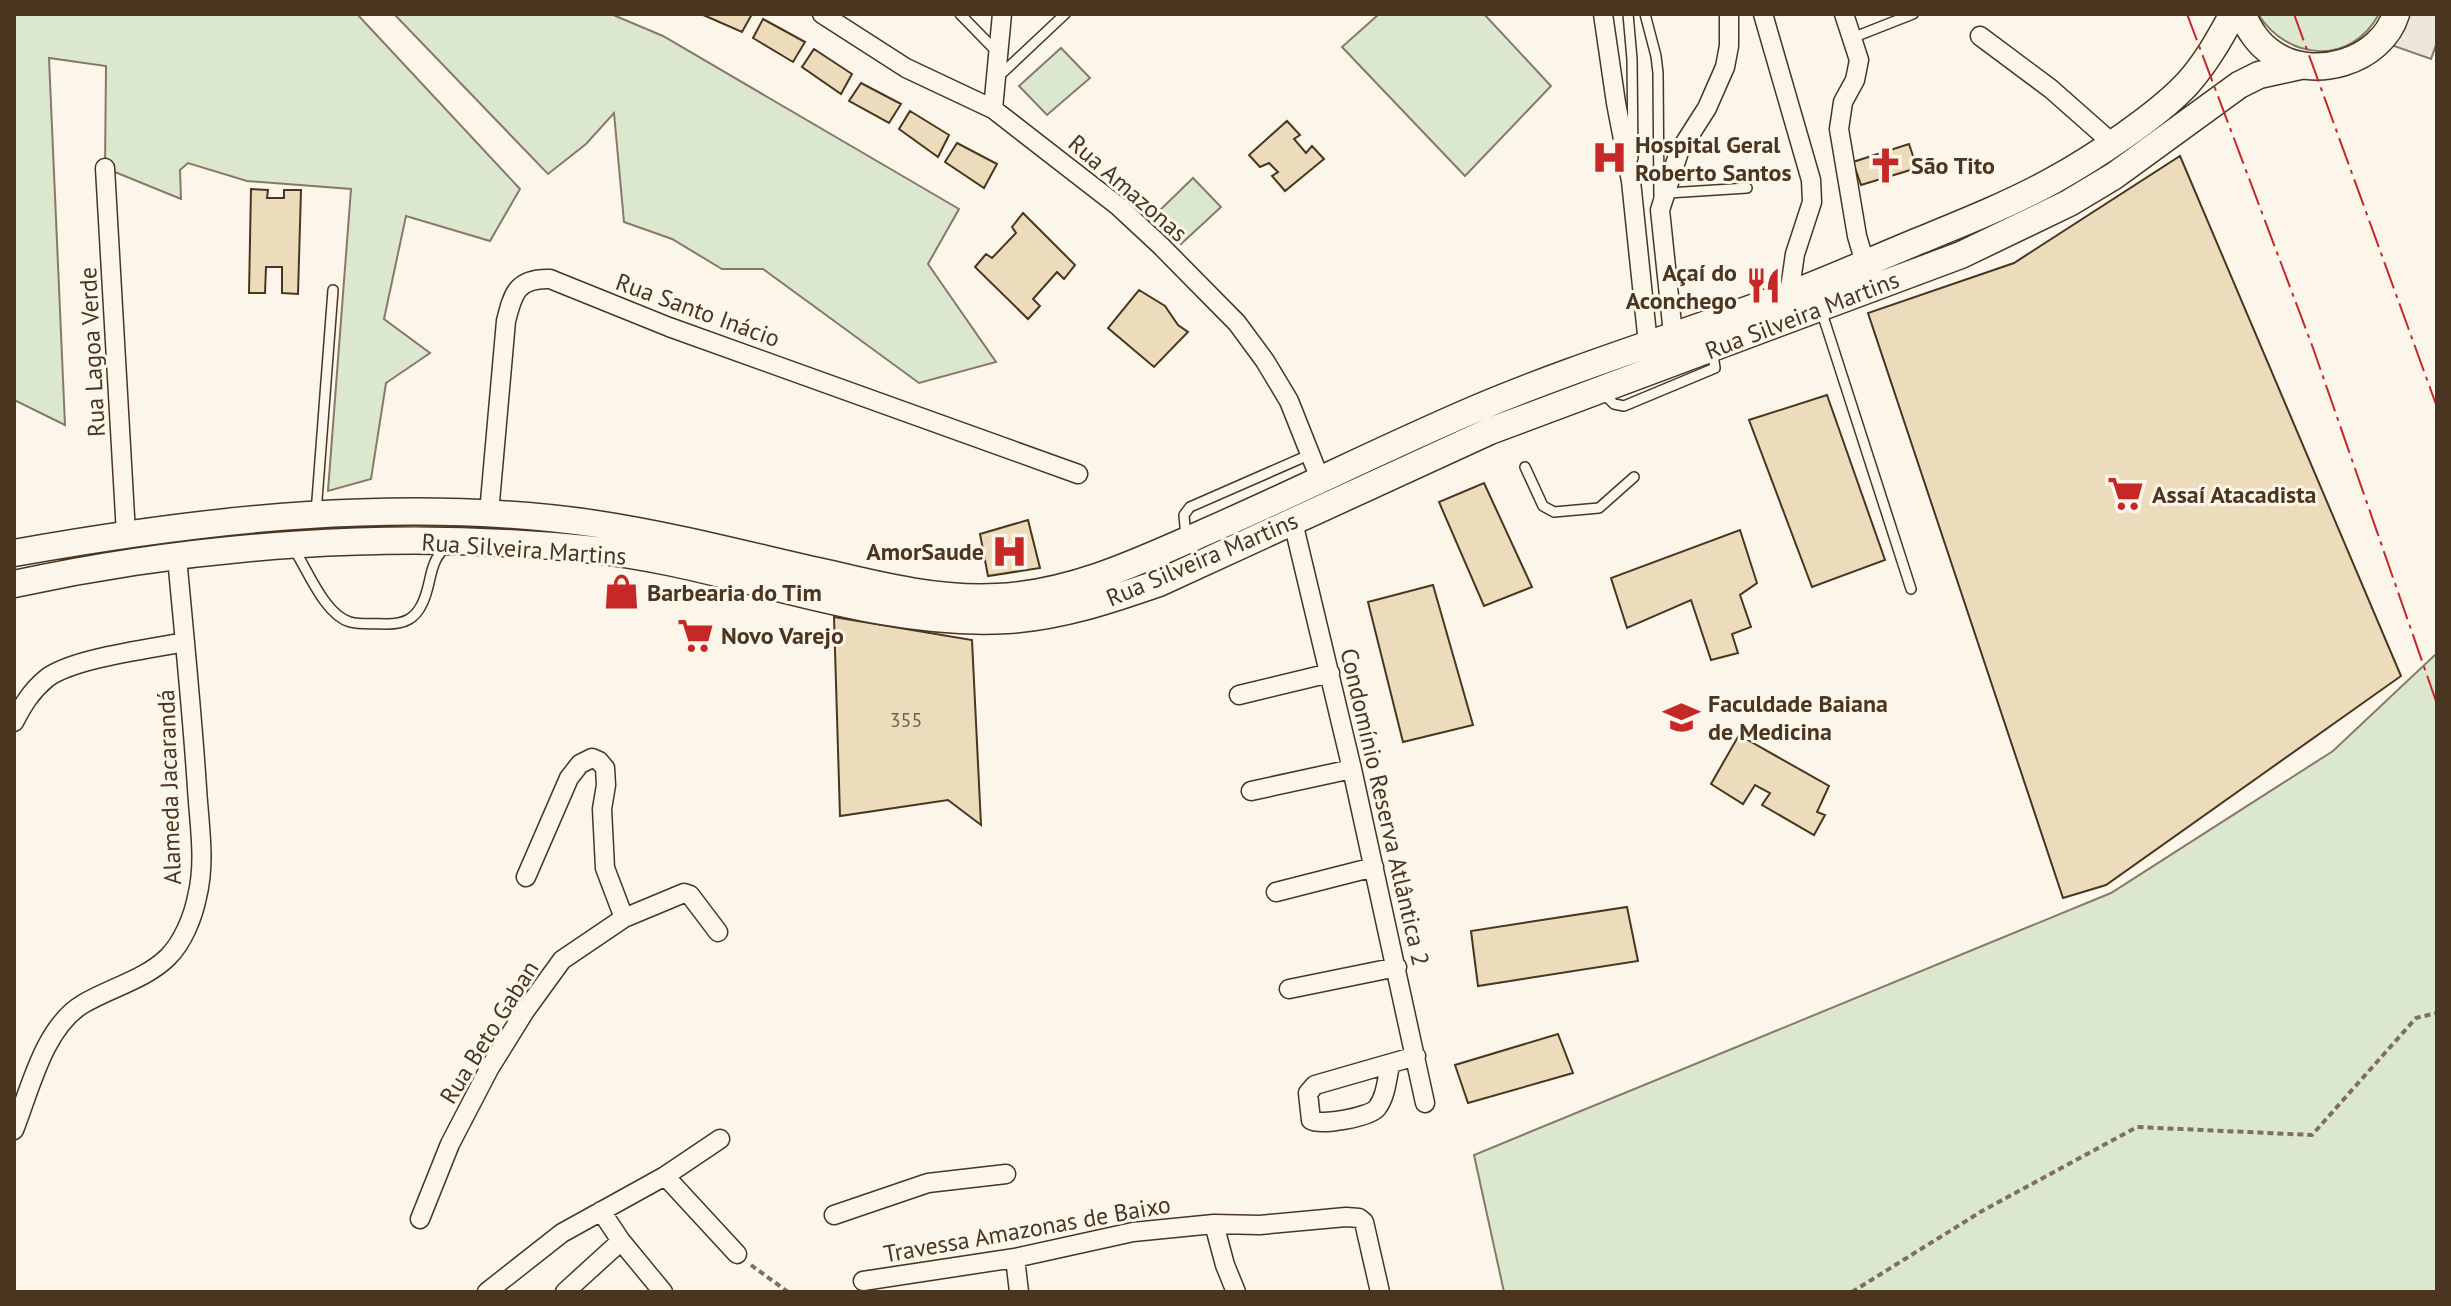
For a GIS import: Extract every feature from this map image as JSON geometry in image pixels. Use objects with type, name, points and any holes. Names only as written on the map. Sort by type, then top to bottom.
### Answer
[{"type":"main road","name":"Rua Silveira Martins","points":[[14,553],[126,534],[316,516],[489,513],[594,524],[666,536],[896,589],[955,597],[997,597],[1069,586],[1186,541],[1478,408],[1673,334],[1789,295],[1990,211],[2055,180],[2163,107],[2191,80],[2233,14]]},
{"type":"main road","points":[[2242,14],[2251,33],[2272,54],[2300,66]]},
{"type":"main road","name":"Rua Silveira Martins","points":[[14,584],[119,564],[177,557],[352,541],[454,541],[588,549],[661,560],[901,614],[1006,620],[1045,616],[1112,600],[1159,583],[1490,431],[1961,255],[2069,203],[2164,142],[2239,85],[2259,75],[2300,66],[2338,66],[2372,49],[2396,14]]},
{"type":"street","name":"Rua Amazonas","points":[[822,14],[906,68],[993,109],[1118,206],[1237,323],[1289,401],[1320,479]]},
{"type":"street","points":[[993,109],[1002,14]]},
{"type":"street","points":[[1603,14],[1631,181],[1648,344],[1662,368]]},
{"type":"street","points":[[1673,334],[1663,208],[1679,152],[1707,108],[1725,67],[1729,46],[1729,14]]},
{"type":"street","points":[[1763,14],[1811,180],[1812,202],[1795,254],[1789,295]]},
{"type":"street","points":[[1844,14],[1859,60],[1858,71],[1843,102],[1839,129],[1857,236],[1865,263]]},
{"type":"street","points":[[1980,36],[2051,89],[2111,142]]},
{"type":"street","name":"Rua Lagoa Verde","points":[[105,168],[126,534]]},
{"type":"street","name":"Rua Santo Inácio","points":[[489,513],[506,321],[512,297],[520,285],[534,278],[550,279],[669,327],[1078,474]]},
{"type":"street","name":"Condomínio Reserva Atlântica 2","points":[[1293,522],[1397,967],[1425,1103]]},
{"type":"street","name":"Alameda Jacarandá","points":[[14,1130],[50,1040],[65,1019],[81,1005],[141,975],[168,957],[187,928],[198,896],[201,859],[192,702],[177,557]]},
{"type":"street","points":[[14,722],[26,698],[50,676],[85,663],[185,642]]},
{"type":"street","points":[[1239,695],[1330,673]]},
{"type":"street","points":[[526,877],[569,778],[580,764],[592,758],[605,768],[602,809],[605,868],[624,918]]},
{"type":"street","points":[[1251,791],[1352,769]]},
{"type":"street","points":[[1276,892],[1374,867]]},
{"type":"street","name":"Rua Beto Gaban","points":[[420,1219],[450,1144],[489,1069],[562,960],[624,918],[684,893],[690,895],[718,932]]},
{"type":"street","points":[[1289,989],[1397,967]]},
{"type":"street","points":[[1390,1065],[1381,1103],[1373,1112],[1320,1124],[1311,1120],[1308,1093],[1315,1085],[1416,1056]]},
{"type":"street","points":[[487,1292],[562,1233],[665,1176],[720,1139]]},
{"type":"street","points":[[834,1215],[928,1183],[1006,1174]]},
{"type":"street","points":[[665,1176],[737,1254]]},
{"type":"street","points":[[601,1211],[663,1292]]},
{"type":"street","name":"Travessa Amazonas de Baixo","points":[[863,1281],[1015,1258],[1133,1232],[1214,1224],[1260,1225],[1359,1218],[1368,1232],[1380,1292]]},
{"type":"street","points":[[1214,1224],[1236,1292]]},
{"type":"street","points":[[565,1292],[621,1241]]},
{"type":"street","points":[[1015,1258],[1019,1292]]},
{"type":"lane","points":[[960,14],[998,52]]},
{"type":"lane","points":[[995,80],[1065,14]]},
{"type":"lane","points":[[1628,14],[1635,140],[1631,181]]},
{"type":"lane","points":[[1645,14],[1658,73],[1663,208]]},
{"type":"lane","points":[[1852,38],[1913,14]]},
{"type":"lane","points":[[1636,227],[1663,208],[1747,188]]},
{"type":"lane","points":[[316,516],[333,290]]},
{"type":"lane","points":[[1820,307],[1911,589]]},
{"type":"lane","points":[[1599,390],[1614,404],[1624,406],[1715,368],[1712,348]]},
{"type":"lane","points":[[1186,541],[1184,515],[1190,507],[1311,454]]},
{"type":"lane","points":[[1525,467],[1543,506],[1554,512],[1599,508],[1634,477]]},
{"type":"lane","points":[[293,547],[324,601],[341,618],[352,622],[400,624],[411,619],[421,607],[434,561],[454,541]]},
{"type":"path","points":[[1852,1292],[1982,1211],[2137,1127],[2312,1135],[2416,1018],[2437,1013]]},
{"type":"path","points":[[737,1254],[788,1292]]},
{"type":"green space","points":[[14,14],[357,14],[520,189],[490,241],[406,216],[384,319],[430,353],[386,383],[371,479],[328,491],[351,189],[247,181],[188,163],[180,170],[181,199],[105,168],[106,66],[49,58],[65,425],[14,400]]},
{"type":"green space","points":[[394,14],[611,14],[663,36],[959,209],[928,264],[996,362],[919,383],[763,269],[722,269],[672,239],[624,222],[614,113],[586,144],[548,174]]},
{"type":"green space","points":[[1379,14],[1484,14],[1551,86],[1465,176],[1342,47]]},
{"type":"green space","points":[[2258,14],[2379,14],[2367,31],[2352,43],[2319,51],[2286,41],[2271,30]]},
{"type":"green space","points":[[1061,48],[1090,78],[1047,115],[1019,86]]},
{"type":"green space","points":[[1193,178],[1221,207],[1181,244],[1156,214]]},
{"type":"green space","points":[[2437,653],[2437,1292],[1504,1292],[1474,1155],[2111,893],[2333,751]]},
{"type":"shaded area","points":[[2406,14],[2437,14],[2437,42],[2431,59],[2394,46]]},
{"type":"building","points":[[701,14],[752,14],[742,32]]},
{"type":"building","points":[[763,19],[805,42],[793,62],[753,38]]},
{"type":"building","points":[[814,49],[852,74],[841,94],[802,67]]},
{"type":"building","points":[[861,83],[901,104],[889,123],[849,101]]},
{"type":"building","points":[[910,111],[949,135],[938,157],[899,129]]},
{"type":"building","points":[[1287,121],[1300,135],[1294,139],[1306,153],[1312,146],[1324,159],[1285,191],[1272,176],[1278,172],[1269,163],[1260,167],[1249,155]]},
{"type":"building","points":[[957,143],[997,164],[984,188],[945,162]]},
{"type":"building","name":"São Tito","points":[[1909,144],[1917,168],[1861,185],[1853,162]]},
{"type":"building","name":"Assaí Atacadista","points":[[2180,156],[2401,676],[2106,885],[2063,898],[1868,313],[2014,263]]},
{"type":"building","points":[[251,189],[268,190],[267,198],[284,198],[284,190],[301,190],[298,294],[282,293],[282,267],[266,267],[265,293],[249,293]]},
{"type":"building","points":[[1023,213],[1075,265],[1064,279],[1057,272],[1033,299],[1040,306],[1028,319],[975,267],[986,254],[992,258],[1016,233],[1012,227]]},
{"type":"building","points":[[1139,290],[1165,306],[1178,325],[1188,332],[1154,367],[1108,328]]},
{"type":"building","points":[[1827,395],[1885,560],[1812,587],[1749,420]]},
{"type":"building","points":[[1484,483],[1532,587],[1484,606],[1439,502]]},
{"type":"building","name":"AmorSaude","points":[[1028,520],[1040,568],[988,576],[980,534]]},
{"type":"building","points":[[1740,530],[1757,583],[1740,595],[1751,627],[1732,634],[1738,653],[1711,660],[1691,600],[1627,628],[1611,578]]},
{"type":"building","points":[[1433,585],[1473,725],[1403,742],[1368,602]]},
{"type":"building","points":[[834,617],[972,640],[981,825],[948,800],[840,816]]},
{"type":"building","points":[[1739,735],[1829,786],[1817,812],[1825,815],[1814,835],[1762,805],[1770,793],[1755,785],[1743,804],[1711,784]]},
{"type":"building","points":[[1627,907],[1638,961],[1478,986],[1471,931]]},
{"type":"building","points":[[1558,1034],[1573,1073],[1468,1103],[1455,1065]]},
{"type":"power","points":[[2187,14],[2313,348],[2437,704]]},
{"type":"power","points":[[2294,14],[2437,407]]},
{"type":"place","name":"Hospital Geral Roberto Santos","points":[[1609,158]]},
{"type":"place","name":"São Tito","points":[[1885,165]]},
{"type":"place","name":"Açaí do Aconchego","points":[[1763,286]]},
{"type":"place","name":"Assaí Atacadista","points":[[2126,494]]},
{"type":"place","name":"AmorSaude","points":[[1010,551]]},
{"type":"place","name":"Barbearia do Tim","points":[[621,592]]},
{"type":"place","name":"Novo Varejo","points":[[695,635]]},
{"type":"place","name":"Faculdade Baiana de Medicina","points":[[1682,717]]}]
